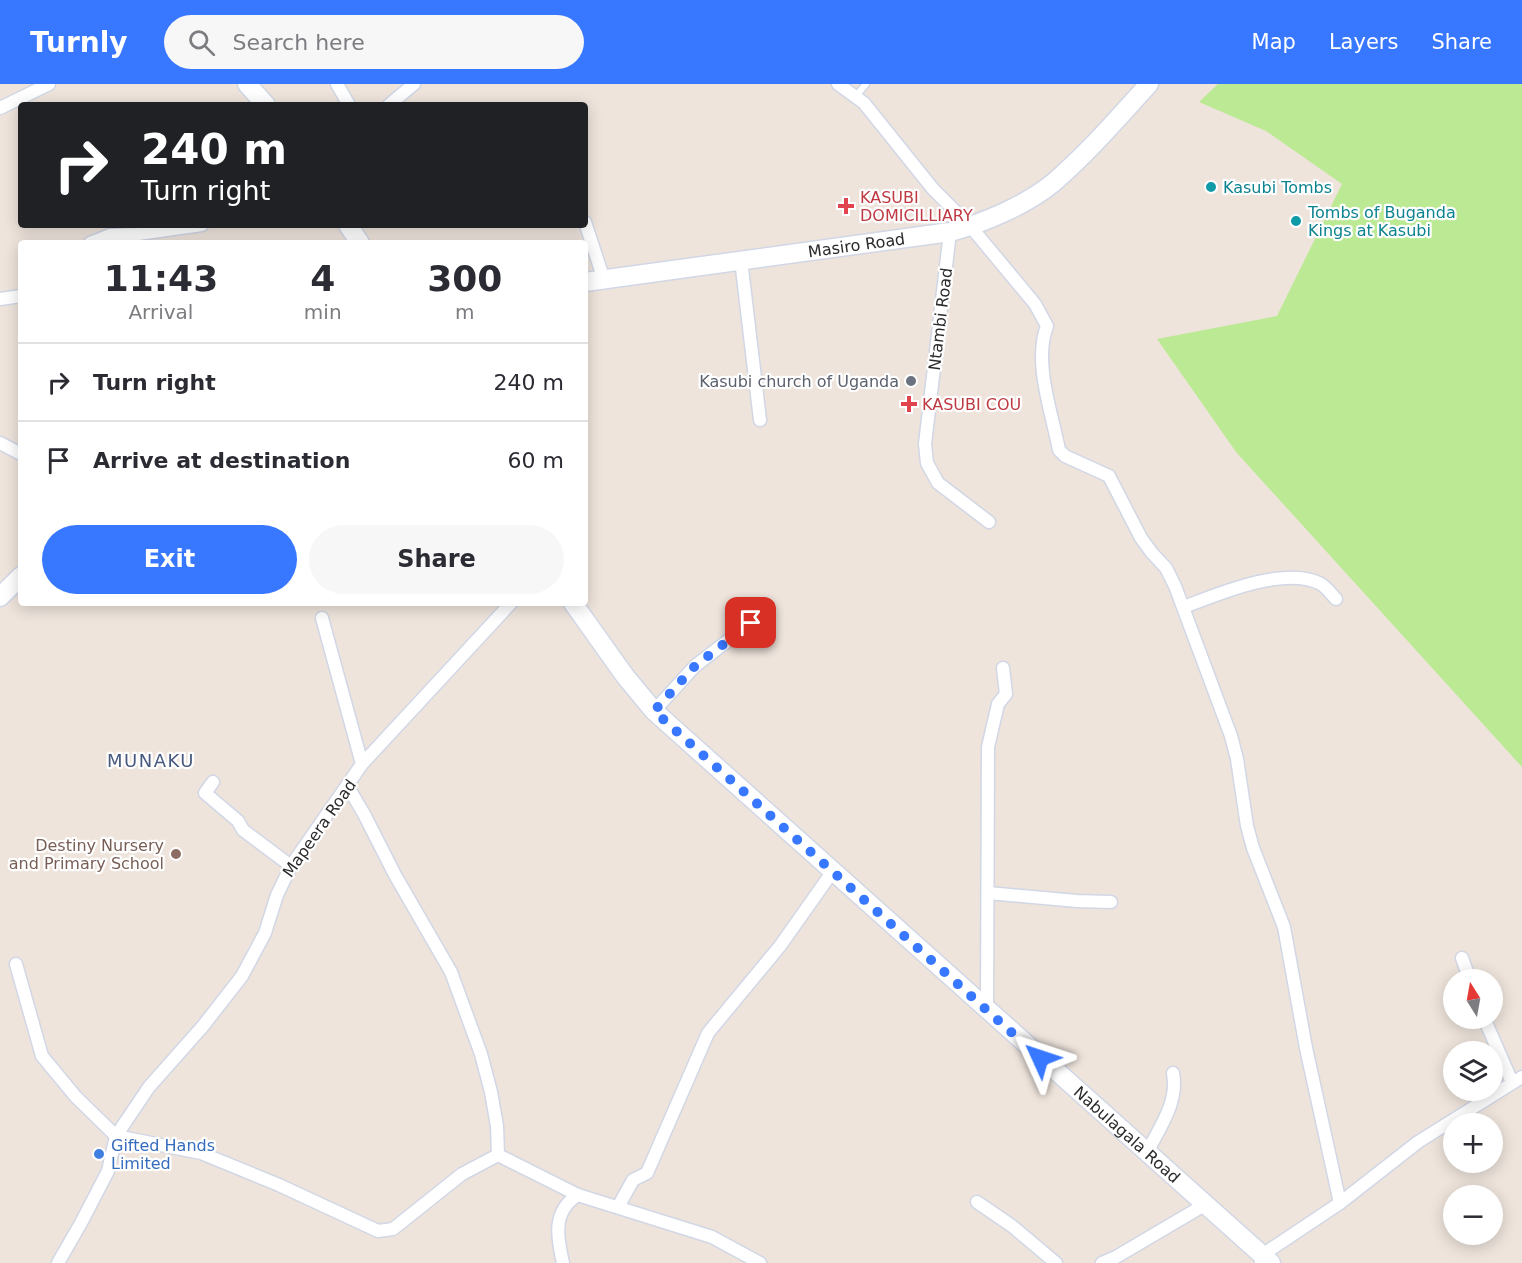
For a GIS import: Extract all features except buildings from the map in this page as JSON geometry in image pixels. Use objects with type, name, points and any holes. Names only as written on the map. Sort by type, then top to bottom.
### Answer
[{"type":"street","points":[[0,108],[49,84]]},
{"type":"street","points":[[247,84],[263,102]]},
{"type":"street","points":[[337,84],[347,102]]},
{"type":"street","points":[[393,102],[414,84]]},
{"type":"street","points":[[838,84],[864,103],[933,189],[971,226],[1035,304],[1047,326],[1042,339],[1043,371],[1059,450],[1065,456],[1109,476],[1142,538],[1172,577],[1232,736],[1252,848],[1284,927],[1306,1048],[1340,1203]]},
{"type":"street","name":"Masiro Road","points":[[588,282],[950,232],[971,226],[1017,205],[1052,184],[1091,147],[1149,84]]},
{"type":"street","points":[[99,240],[110,236],[181,228]]},
{"type":"street","points":[[587,228],[604,280]]},
{"type":"street","name":"Ntambi Road","points":[[950,232],[925,444],[927,463],[938,483],[989,522]]},
{"type":"street","points":[[741,260],[760,420]]},
{"type":"street","points":[[0,299],[18,296]]},
{"type":"street","points":[[0,443],[18,452]]},
{"type":"street","points":[[1184,607],[1251,583],[1293,578],[1310,579],[1322,584],[1336,599]]},
{"type":"street","points":[[0,597],[18,579]]},
{"type":"street","name":"Mapeera Road","points":[[58,1263],[108,1171],[116,1136],[149,1087],[203,1026],[242,976],[265,933],[277,895],[291,866],[362,764],[508,606]]},
{"type":"street","name":"Nabulagala Road","points":[[575,606],[625,676],[654,711],[987,1011],[1206,1204],[1264,1260]]},
{"type":"street","points":[[654,711],[695,666],[765,612]]},
{"type":"street","points":[[322,618],[362,764]]},
{"type":"street","points":[[987,1011],[988,747],[998,705],[1006,694],[1003,668]]},
{"type":"street","points":[[213,782],[205,793],[238,820],[243,830],[291,866]]},
{"type":"street","points":[[348,787],[395,875],[452,972],[481,1054],[491,1092],[497,1126],[498,1155]]},
{"type":"street","points":[[618,1207],[633,1180],[647,1173],[708,1033],[780,946],[833,872]]},
{"type":"street","points":[[988,893],[1111,902]]},
{"type":"street","points":[[1462,958],[1466,969]]},
{"type":"street","points":[[16,963],[42,1056],[76,1097],[116,1136],[201,1153],[279,1185],[378,1231],[393,1229],[453,1180],[498,1155]]},
{"type":"street","points":[[1264,1260],[1418,1142],[1517,1079],[1490,1029]]},
{"type":"street","points":[[1147,1153],[1172,1103],[1176,1086],[1173,1073]]},
{"type":"street","points":[[498,1155],[578,1195],[712,1238],[760,1263]]},
{"type":"street","points":[[563,1263],[559,1248],[559,1218],[568,1201],[578,1195]]},
{"type":"street","points":[[977,1202],[1012,1226],[1056,1263]]},
{"type":"street","points":[[1102,1263],[1117,1260],[1206,1204]]},
{"type":"lane","points":[[855,97],[866,84]]},
{"type":"green space","points":[[1218,84],[1522,84],[1522,767],[1236,452],[1157,339],[1277,316],[1342,184],[1266,131],[1199,102]]},
{"type":"place","name":"Kasubi Tombs","points":[[1211,187]]},
{"type":"place","name":"KASUBI DOMICILLIARY","points":[[846,206]]},
{"type":"place","name":"Tombs of Buganda Kings at Kasubi","points":[[1296,221]]},
{"type":"place","name":"Kasubi church of Uganda","points":[[911,381]]},
{"type":"place","name":"KASUBI COU","points":[[909,404]]},
{"type":"place","name":"Destiny Nursery and Primary School","points":[[176,854]]},
{"type":"place","name":"Gifted Hands Limited","points":[[99,1154]]},
{"type":"district","name":"MUNAKU","points":[[151,761]]},
{"type":"route","points":[[751,623],[695,666],[654,711],[1040,1058]]}]
